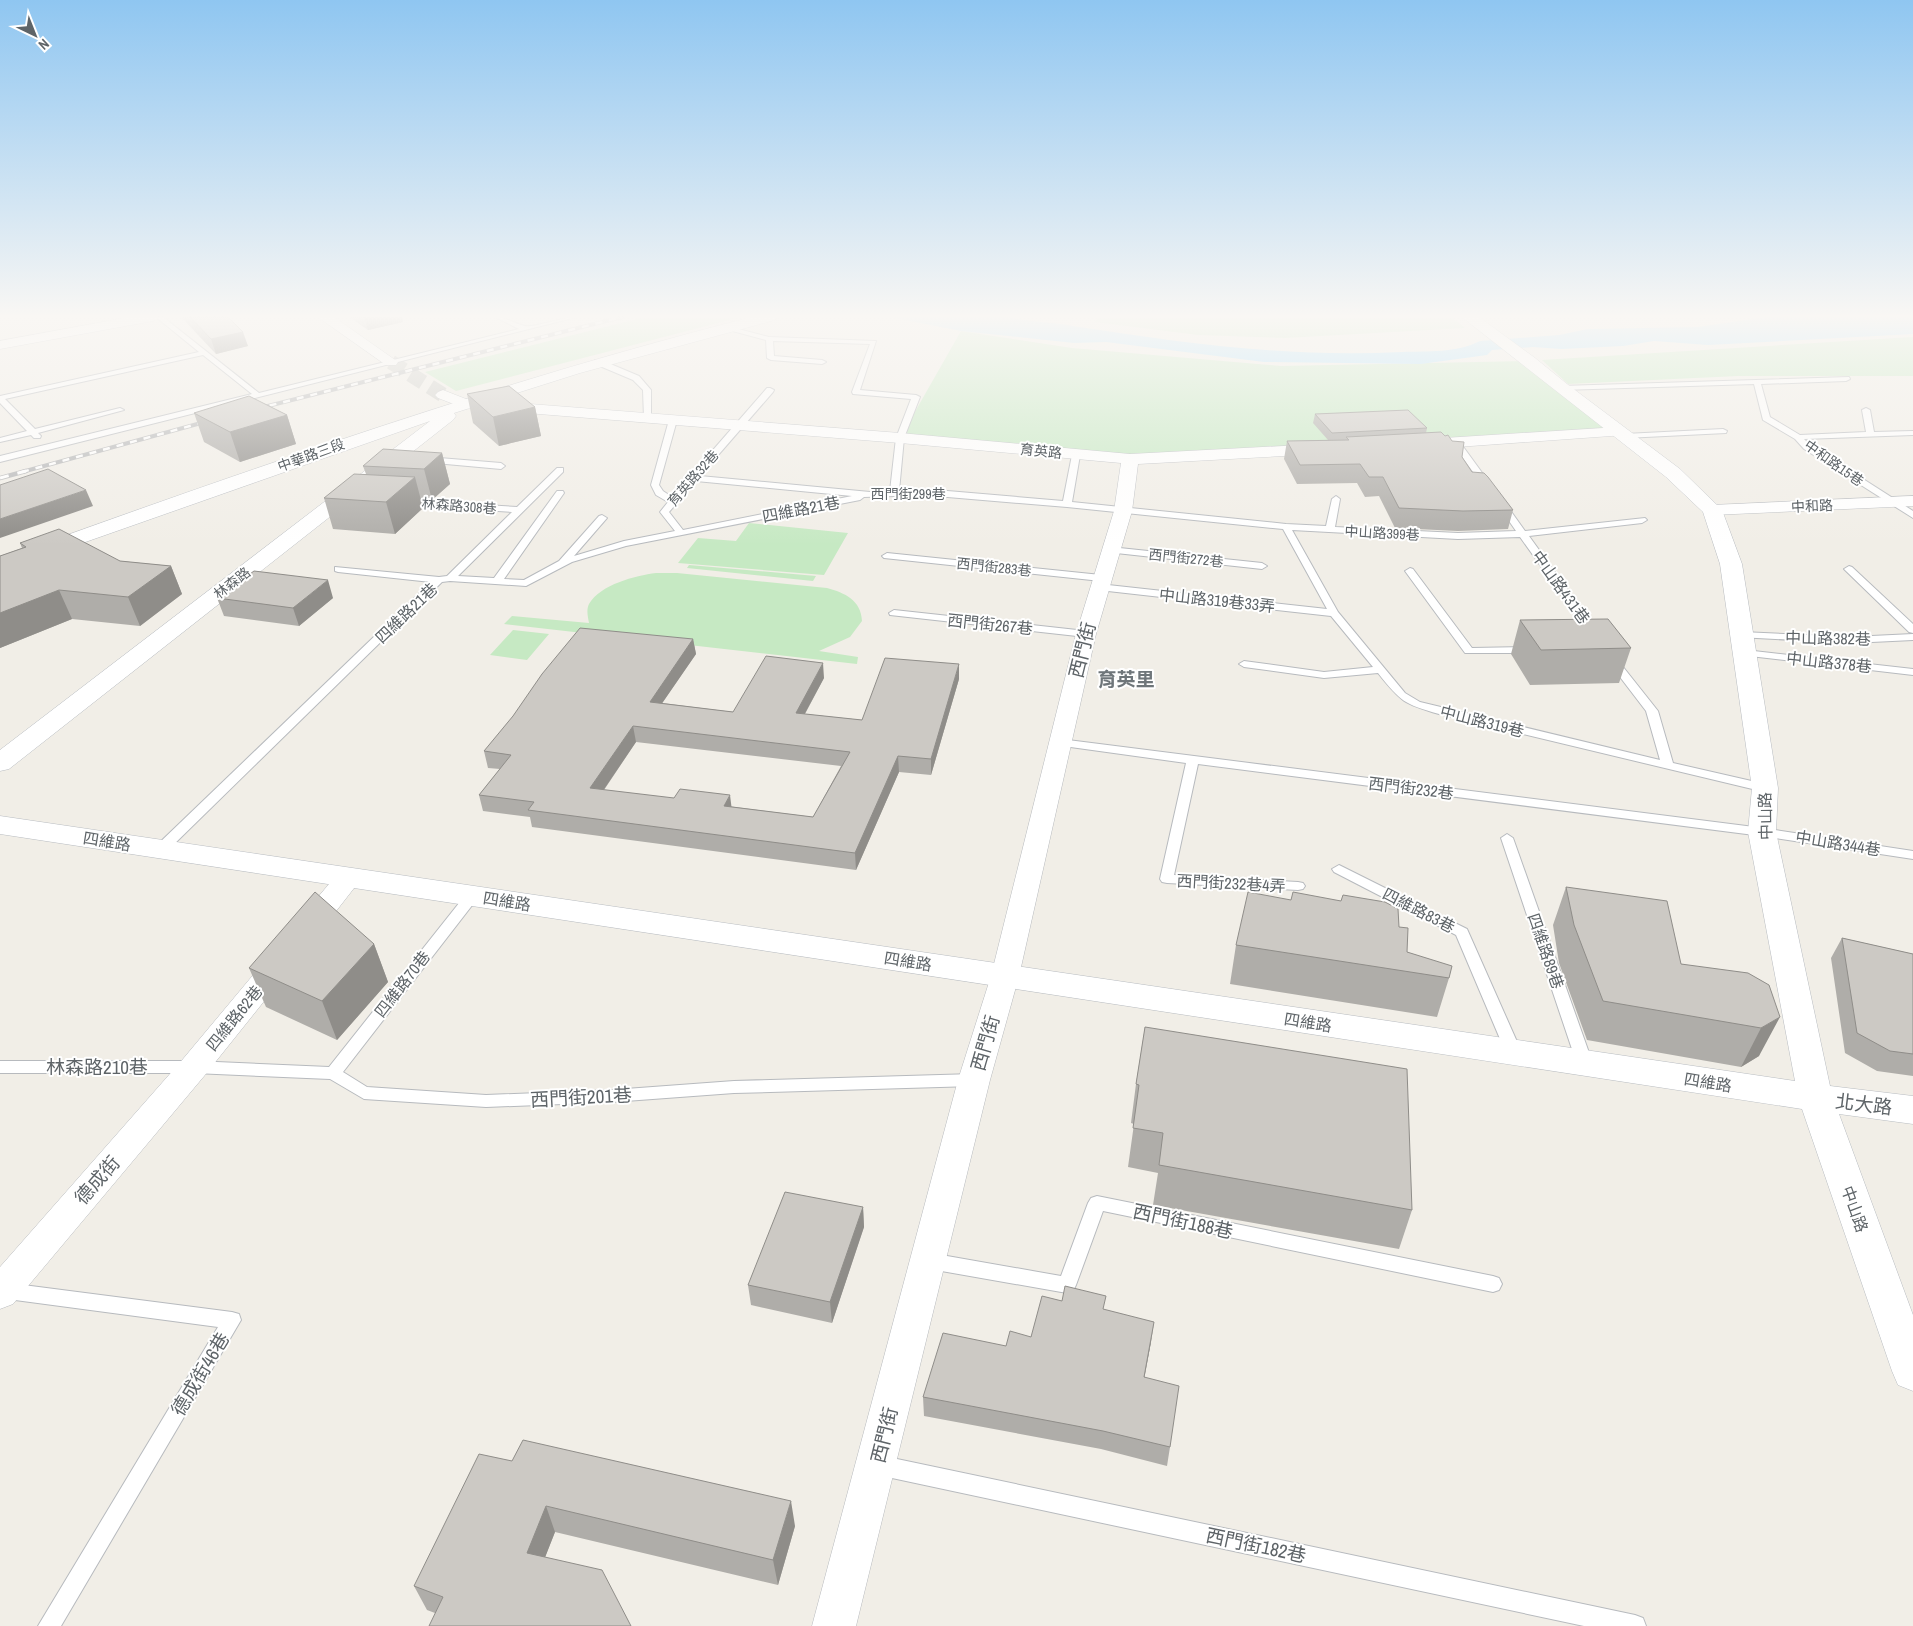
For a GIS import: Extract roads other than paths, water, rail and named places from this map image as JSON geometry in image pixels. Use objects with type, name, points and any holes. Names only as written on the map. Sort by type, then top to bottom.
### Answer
[{"type":"street","name":"中華路三段","points":[[0,566],[340,444],[497,393]]},
{"type":"street","name":"中山路","points":[[1567,393],[1673,473],[1712,510],[1731,564],[1765,788],[1762,832],[1815,1098],[1913,1370]]},
{"type":"street","name":"育英路","points":[[443,395],[464,403],[900,438],[1130,459],[1338,448]]},
{"type":"street","name":"林森路","points":[[0,762],[347,498],[404,458],[430,429],[464,403]]},
{"type":"street","points":[[396,426],[426,422],[430,425],[430,429]]},
{"type":"street","points":[[1417,445],[1622,434]]},
{"type":"street","name":"西門街","points":[[834,1626],[974,1080],[1005,976],[1086,634],[1123,510],[1130,459]]},
{"type":"street","name":"中和路","points":[[1712,510],[1913,501]]},
{"type":"street","name":"四維路","points":[[0,824],[1815,1098]]},
{"type":"street","name":"四維路62巷","points":[[194,1067],[349,877]]},
{"type":"street","name":"德成街","points":[[1,1291],[194,1067]]},
{"type":"street","name":"北大路","points":[[1815,1098],[1913,1110]]},
{"type":"lane","points":[[0,398],[23,393]]},
{"type":"lane","points":[[0,459],[266,393]]},
{"type":"lane","points":[[647,393],[648,418]]},
{"type":"lane","name":"育英路32巷","points":[[680,532],[664,512],[768,393]]},
{"type":"lane","points":[[867,393],[916,397],[900,438],[894,494]]},
{"type":"lane","points":[[1760,393],[1766,418],[1798,438]]},
{"type":"lane","points":[[0,398],[47,447]]},
{"type":"lane","points":[[0,440],[120,410]]},
{"type":"lane","points":[[1866,410],[1871,435]]},
{"type":"lane","points":[[673,420],[655,485],[659,493],[673,502]]},
{"type":"lane","points":[[1622,434],[1722,431]]},
{"type":"lane","name":"中和路15巷","points":[[1798,438],[1913,433]]},
{"type":"lane","name":"中和路15巷","points":[[1798,438],[1807,447],[1913,516]]},
{"type":"lane","name":"中山路431巷","points":[[1456,443],[1652,711],[1667,764]]},
{"type":"lane","points":[[1067,504],[1076,454]]},
{"type":"lane","points":[[404,458],[501,466]]},
{"type":"lane","points":[[450,578],[517,510],[560,470]]},
{"type":"lane","name":"西門街299巷","points":[[693,478],[870,495],[924,492],[1123,510]]},
{"type":"lane","points":[[497,581],[560,493]]},
{"type":"lane","name":"四維路21巷","points":[[161,849],[439,580],[450,578],[526,582],[562,563],[624,544],[870,495]]},
{"type":"lane","points":[[1330,530],[1336,499]]},
{"type":"lane","name":"林森路308巷","points":[[391,501],[517,510]]},
{"type":"lane","name":"中山路399巷","points":[[1123,510],[1286,527],[1458,536],[1522,534],[1642,520]]},
{"type":"lane","points":[[562,563],[602,518]]},
{"type":"lane","name":"中山路319巷","points":[[1286,527],[1334,613],[1401,695],[1416,704],[1765,788]]},
{"type":"lane","name":"西門街283巷","points":[[887,556],[1103,572]]},
{"type":"lane","name":"西門街272巷","points":[[1103,572],[1262,566]]},
{"type":"lane","points":[[338,568],[439,580]]},
{"type":"lane","points":[[1849,569],[1913,630]]},
{"type":"lane","points":[[1410,571],[1469,651],[1537,650]]},
{"type":"lane","name":"中山路319巷33弄","points":[[1103,572],[1334,613]]},
{"type":"lane","name":"西門街267巷","points":[[894,613],[1086,634]]},
{"type":"lane","name":"中山路382巷","points":[[1744,644],[1913,637]]},
{"type":"lane","name":"中山路378巷","points":[[1744,644],[1913,672]]},
{"type":"lane","points":[[1244,664],[1324,675],[1379,670]]},
{"type":"lane","name":"西門街232巷","points":[[1060,743],[1762,832]]},
{"type":"lane","name":"西門街232巷4弄","points":[[1193,760],[1167,879],[1298,886]]},
{"type":"lane","name":"中山路344巷","points":[[1762,832],[1913,855]]},
{"type":"lane","name":"四維路89巷","points":[[1507,838],[1585,1064]]},
{"type":"lane","name":"四維路83巷","points":[[1339,869],[1462,932],[1514,1053]]},
{"type":"lane","name":"四維路70巷","points":[[332,1073],[472,896]]},
{"type":"lane","name":"林森路210巷","points":[[0,1067],[194,1067]]},
{"type":"lane","name":"西門街201巷","points":[[194,1067],[332,1073],[364,1093],[486,1101],[612,1096],[734,1087],[974,1080]]},
{"type":"lane","name":"西門街188巷","points":[[928,1261],[1067,1285],[1097,1203],[1493,1284]]},
{"type":"lane","name":"德成街46巷","points":[[1,1291],[232,1320],[49,1626]]},
{"type":"lane","name":"西門街182巷","points":[[876,1465],[1636,1626]]},
{"type":"railway","points":[[256,409],[320,393]]},
{"type":"railway","points":[[22,472],[212,420]]},
{"type":"railway","points":[[0,478],[26,471]]},
{"type":"district","name":"育英里","points":[[1126,679]]}]
